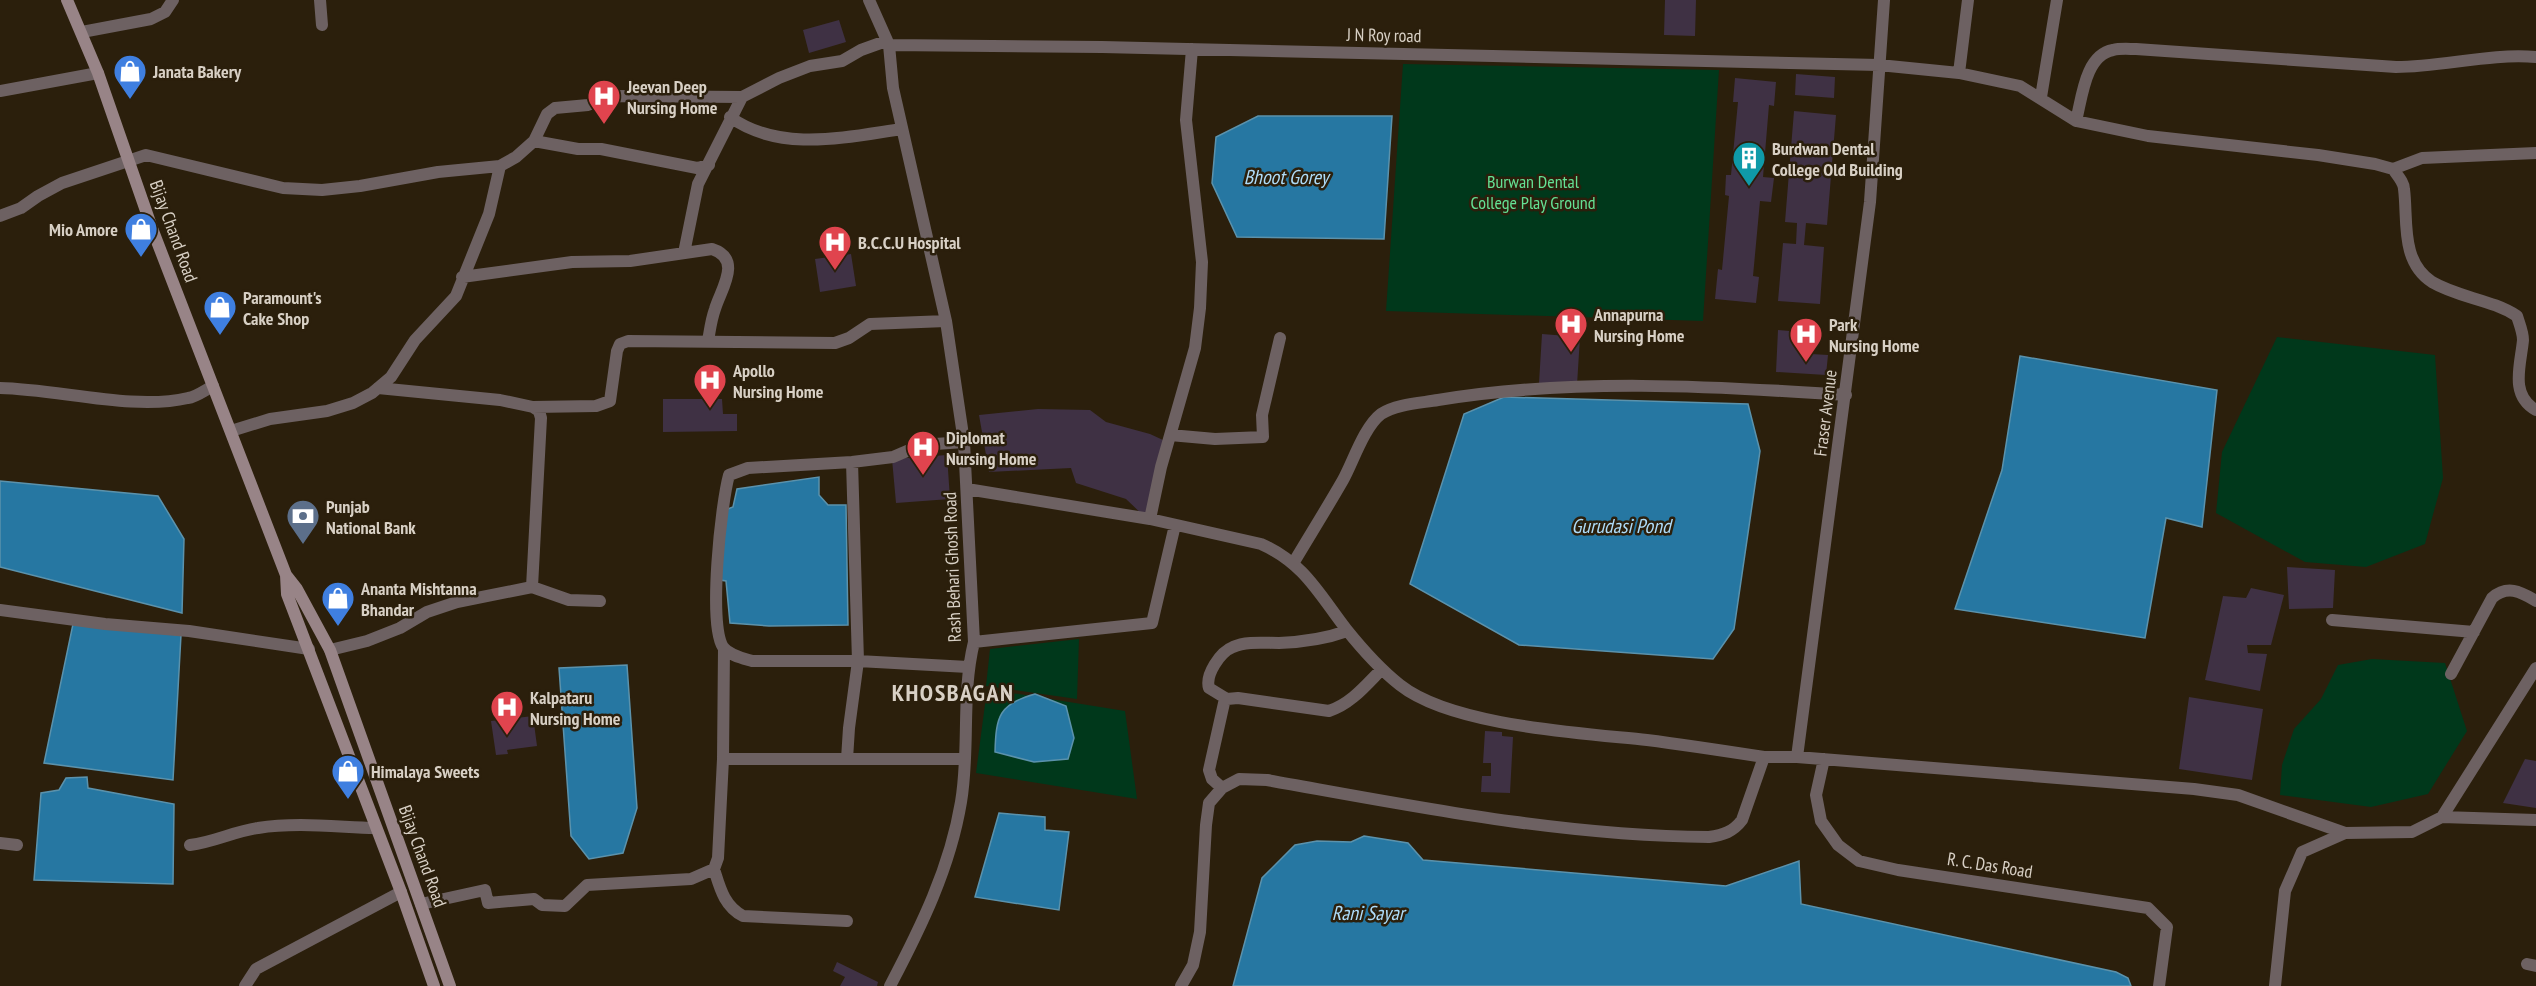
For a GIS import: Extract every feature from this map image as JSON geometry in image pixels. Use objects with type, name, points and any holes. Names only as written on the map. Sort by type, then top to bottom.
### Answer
[{"type":"main road","name":"Bijay Chand Road","points":[[67,0],[98,73],[213,386],[286,575],[297,589],[330,650],[450,986]]},
{"type":"main road","name":"Bijay Chand Road","points":[[286,575],[287,594],[401,892],[434,986]]},
{"type":"street","points":[[81,33],[151,19],[165,12],[174,0]]},
{"type":"street","points":[[320,0],[322,25]]},
{"type":"street","name":"Rash Behari Ghosh Road","points":[[869,0],[888,43],[893,88],[946,321],[964,442],[974,642],[968,667],[961,801],[948,858],[923,922],[890,986]]},
{"type":"street","name":"Fraser Avenue","points":[[1797,757],[1870,202],[1884,0]]},
{"type":"street","points":[[1959,73],[1968,0]]},
{"type":"street","points":[[2041,97],[2057,0]]},
{"type":"street","points":[[0,216],[21,208],[62,183],[146,155],[283,188],[322,190],[500,166],[516,157],[534,141],[547,114],[555,108],[588,105],[605,97],[742,97],[779,78],[810,66],[842,61],[861,50],[888,43]]},
{"type":"street","name":"J N Roy road","points":[[888,43],[1879,64],[1959,73],[2020,86],[2041,97],[2076,121]]},
{"type":"street","points":[[1150,519],[1170,435],[1195,348],[1200,308],[1202,262],[1186,120],[1192,49]]},
{"type":"street","points":[[2536,57],[2498,57],[2424,67],[2396,67],[2136,49],[2111,50],[2096,58],[2088,74],[2076,121],[2148,136],[2318,155],[2393,169],[2422,158],[2536,153]]},
{"type":"street","points":[[0,92],[98,73]]},
{"type":"street","points":[[684,253],[698,184],[742,97]]},
{"type":"street","points":[[730,117],[745,128],[766,135],[795,139],[827,140],[902,129]]},
{"type":"street","points":[[534,141],[578,149],[602,149],[697,168],[709,165]]},
{"type":"street","points":[[231,431],[270,419],[327,411],[353,403],[391,377],[415,340],[456,296],[489,214],[500,166]]},
{"type":"street","points":[[2393,169],[2404,186],[2404,220],[2408,244],[2417,267],[2431,281],[2462,295],[2501,305],[2517,316],[2523,337],[2518,374],[2520,394],[2536,410]]},
{"type":"street","points":[[462,277],[572,262],[630,261],[712,249],[722,252],[728,273],[715,306],[708,341]]},
{"type":"street","points":[[378,388],[500,400],[534,407],[596,406],[610,401],[617,351],[620,344],[628,341],[835,343],[849,338],[870,324],[946,321]]},
{"type":"street","points":[[1170,435],[1215,439],[1263,437],[1262,414],[1280,338]]},
{"type":"street","points":[[0,388],[26,388],[115,400],[153,401],[189,398],[213,386]]},
{"type":"street","points":[[1294,562],[1343,480],[1371,425],[1382,414],[1399,407],[1542,388],[1731,388],[1846,395]]},
{"type":"street","points":[[532,587],[541,418],[539,411],[534,407]]},
{"type":"street","points":[[421,904],[485,890],[488,903],[534,899],[542,905],[565,906],[586,885],[691,879],[705,875],[714,869],[718,858],[723,759],[724,648],[719,636],[717,617],[719,536],[729,475],[748,468],[852,462],[900,456],[921,445],[964,442]]},
{"type":"street","points":[[847,759],[858,661],[852,462]]},
{"type":"street","points":[[967,489],[1150,519],[1261,544],[1276,550],[1294,562],[1314,584],[1347,631],[1401,686],[1441,707],[1488,720],[1764,757],[1824,759],[2216,792],[2238,795],[2345,832],[2412,832],[2442,817],[2536,820]]},
{"type":"street","points":[[974,642],[1152,623],[1175,525]]},
{"type":"street","points":[[330,650],[367,641],[400,628],[427,612],[457,602],[532,587],[569,600],[600,601]]},
{"type":"street","points":[[2451,674],[2492,598],[2500,591],[2511,589],[2523,592],[2536,601]]},
{"type":"street","points":[[0,610],[105,624],[189,631],[309,649]]},
{"type":"street","points":[[2332,620],[2474,632]]},
{"type":"street","points":[[1347,631],[1316,640],[1247,644],[1227,650],[1208,677],[1207,683],[1209,688],[1227,699],[1238,698],[1329,711],[1342,707],[1382,669]]},
{"type":"street","points":[[724,648],[737,657],[752,661],[858,661],[968,667]]},
{"type":"street","points":[[2442,817],[2536,668]]},
{"type":"street","points":[[1222,788],[1212,779],[1209,770],[1224,703],[1227,699]]},
{"type":"street","points":[[1181,986],[1193,965],[1200,932],[1209,803],[1222,788],[1239,780],[1267,780],[1488,818],[1605,832],[1709,837],[1724,835],[1742,820],[1764,757]]},
{"type":"street","points":[[723,759],[963,759]]},
{"type":"street","name":"R. C. Das Road","points":[[1824,759],[1816,795],[1821,821],[1838,845],[1859,861],[1898,870],[2148,908],[2167,927],[2158,986]]},
{"type":"street","points":[[190,845],[224,839],[255,828],[278,825],[375,828]]},
{"type":"street","points":[[2275,986],[2285,891],[2302,852],[2345,832]]},
{"type":"street","points":[[0,843],[17,845]]},
{"type":"street","points":[[714,869],[723,898],[731,910],[742,916],[847,921]]},
{"type":"street","points":[[244,986],[256,969],[401,892]]},
{"type":"green space","name":"Burwan Dental College Play Ground","points":[[1403,64],[1719,70],[1703,321],[1386,311]]},
{"type":"green space","points":[[2277,337],[2435,355],[2443,478],[2425,544],[2366,567],[2305,562],[2216,513],[2222,452]]},
{"type":"green space","points":[[1079,639],[1077,699],[986,686],[990,649]]},
{"type":"green space","points":[[2372,659],[2445,663],[2467,731],[2428,794],[2371,807],[2280,795],[2282,765],[2294,729],[2321,699],[2338,665]]},
{"type":"green space","points":[[987,689],[1125,711],[1137,799],[976,773]]},
{"type":"water","name":"Bhoot Gorey","points":[[1258,116],[1392,116],[1384,239],[1237,237],[1212,183],[1216,137]]},
{"type":"water","points":[[2020,356],[2217,390],[2202,527],[2166,518],[2145,638],[1955,609],[2002,470]]},
{"type":"water","name":"Gurudasi Pond","points":[[1504,397],[1748,404],[1760,451],[1734,629],[1713,659],[1519,645],[1410,584],[1464,414]]},
{"type":"water","points":[[819,477],[819,495],[828,505],[846,505],[848,625],[769,626],[730,623],[726,581],[720,580],[725,510],[733,507],[737,489]]},
{"type":"water","points":[[0,481],[158,496],[184,539],[182,613],[0,567]]},
{"type":"water","points":[[73,624],[181,635],[173,780],[44,763]]},
{"type":"water","points":[[627,665],[637,808],[623,853],[589,859],[571,836],[559,668]]},
{"type":"water","points":[[1035,694],[1066,706],[1074,738],[1068,759],[1034,762],[995,752],[997,729],[1002,713],[1014,702]]},
{"type":"water","points":[[87,777],[88,788],[174,804],[173,884],[34,880],[41,793],[59,790],[66,778]]},
{"type":"water","points":[[999,813],[1045,817],[1045,830],[1069,832],[1059,910],[975,897]]},
{"type":"water","name":"Rani Sayar","points":[[1364,836],[1408,843],[1423,860],[1726,886],[1799,861],[1801,904],[2116,972],[2128,978],[2131,986],[1233,986],[1262,878],[1295,845],[1317,841],[1351,842]]},
{"type":"building","points":[[1665,0],[1696,0],[1695,36],[1664,35]]},
{"type":"building","points":[[839,20],[846,42],[809,53],[803,30]]},
{"type":"building","points":[[1796,74],[1835,77],[1834,98],[1795,95]]},
{"type":"building","name":"Burdwan Dental College Old Building","points":[[1735,78],[1776,82],[1774,106],[1769,105],[1763,177],[1774,178],[1771,202],[1760,201],[1753,276],[1759,277],[1756,303],[1715,299],[1718,269],[1722,270],[1729,196],[1725,195],[1726,175],[1731,175],[1738,102],[1733,102]]},
{"type":"building","points":[[1794,111],[1836,115],[1827,225],[1806,223],[1804,245],[1824,247],[1820,304],[1778,301],[1783,243],[1796,244],[1797,223],[1785,222]]},
{"type":"building","points":[[851,254],[856,286],[820,292],[815,259]]},
{"type":"building","points":[[1778,330],[1813,333],[1811,354],[1828,355],[1826,375],[1776,372]]},
{"type":"building","points":[[1542,334],[1580,337],[1577,385],[1539,383]]},
{"type":"building","points":[[663,399],[722,399],[723,414],[737,414],[737,431],[663,432]]},
{"type":"building","points":[[1038,409],[1090,410],[1106,422],[1150,434],[1163,440],[1146,518],[1126,499],[1076,483],[1071,468],[989,472],[979,415]]},
{"type":"building","points":[[947,455],[950,499],[896,503],[892,459]]},
{"type":"building","points":[[2287,567],[2335,570],[2333,608],[2289,609]]},
{"type":"building","points":[[2251,588],[2284,595],[2271,645],[2247,645],[2248,653],[2267,654],[2260,691],[2205,680],[2223,596],[2246,598]]},
{"type":"building","points":[[2189,697],[2263,709],[2252,780],[2179,769]]},
{"type":"building","points":[[533,716],[537,746],[507,750],[508,754],[496,755],[491,721]]},
{"type":"building","points":[[1485,731],[1502,732],[1502,736],[1513,737],[1510,793],[1481,792],[1482,776],[1491,776],[1491,763],[1483,763]]},
{"type":"building","points":[[2525,759],[2536,761],[2536,808],[2503,803]]},
{"type":"building","points":[[837,962],[878,982],[877,986],[840,986],[845,977],[833,971]]},
{"type":"place","name":"Janata Bakery","points":[[130,100]]},
{"type":"place","name":"Jeevan Deep Nursing Home","points":[[604,125]]},
{"type":"place","name":"Burdwan Dental College Old Building","points":[[1749,187]]},
{"type":"place","name":"Mio Amore","points":[[141,258]]},
{"type":"place","name":"B.C.C.U Hospital","points":[[835,271]]},
{"type":"place","name":"Paramount's Cake Shop","points":[[220,336]]},
{"type":"place","name":"Annapurna Nursing Home","points":[[1571,353]]},
{"type":"place","name":"Park Nursing Home","points":[[1806,363]]},
{"type":"place","name":"Apollo Nursing Home","points":[[710,409]]},
{"type":"place","name":"Diplomat Nursing Home","points":[[923,476]]},
{"type":"place","name":"Punjab National Bank","points":[[303,545]]},
{"type":"place","name":"Ananta Mishtanna Bhandar","points":[[338,627]]},
{"type":"place","name":"Kalpataru Nursing Home","points":[[507,736]]},
{"type":"place","name":"Himalaya Sweets","points":[[348,800]]},
{"type":"district","name":"KHOSBAGAN","points":[[953,692]]}]
